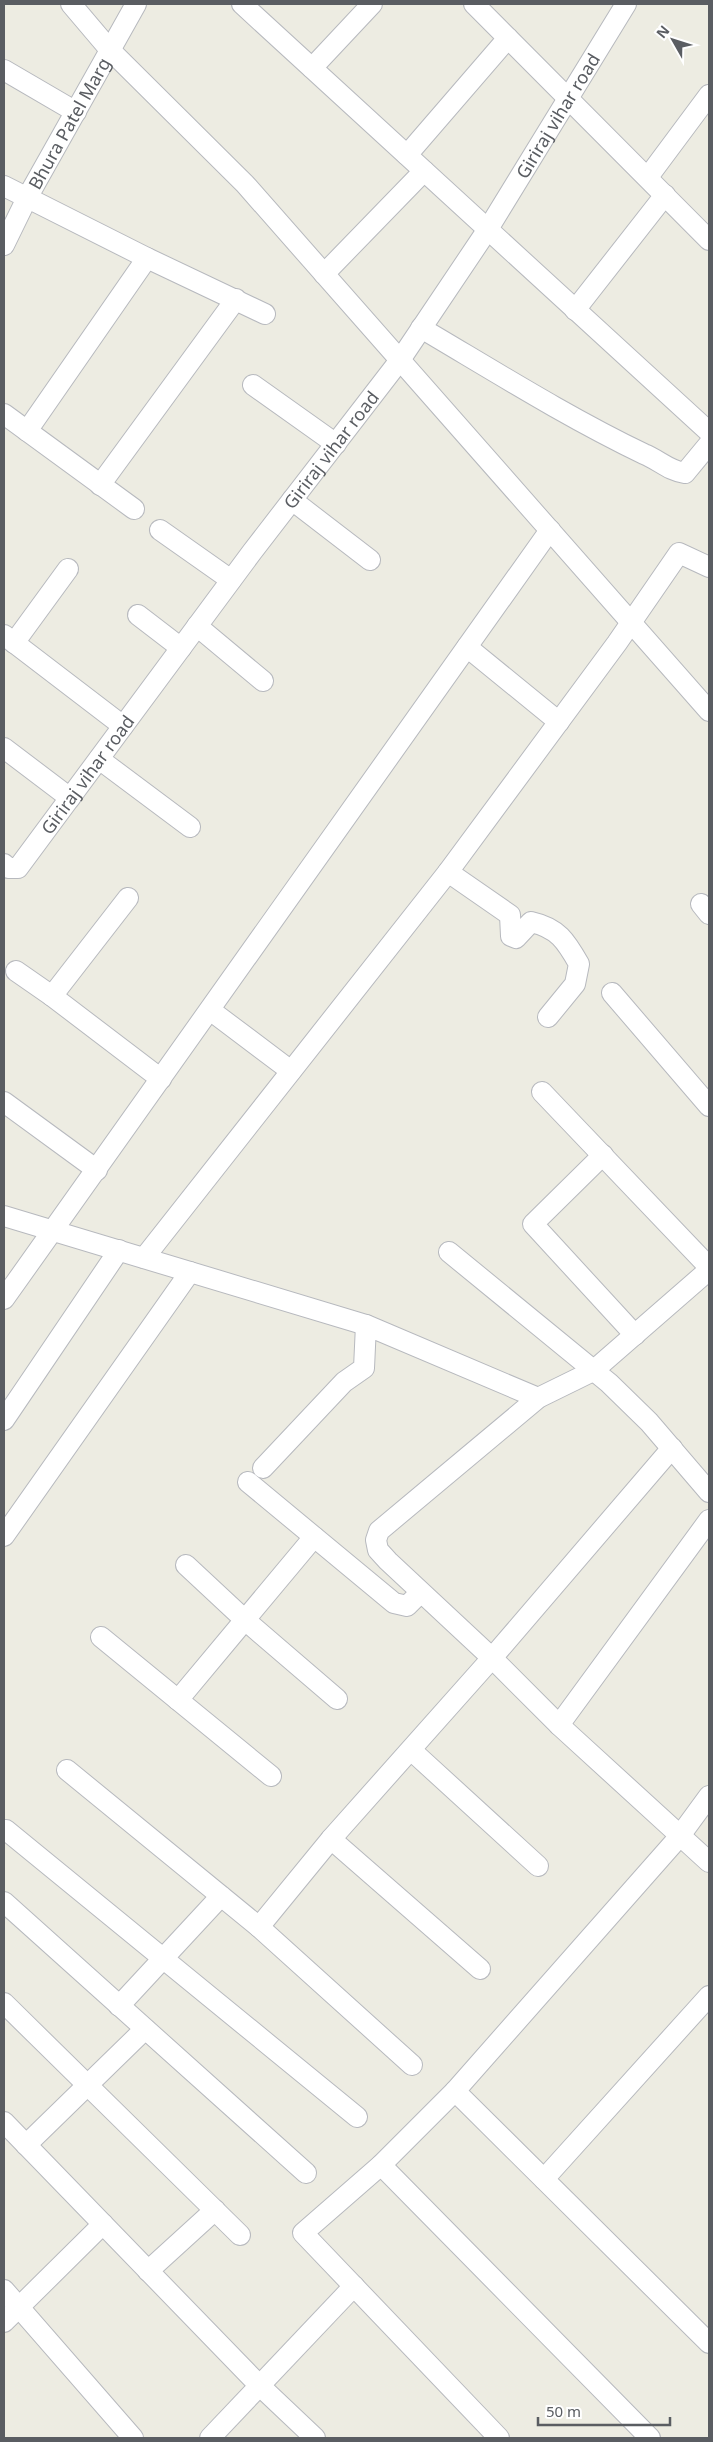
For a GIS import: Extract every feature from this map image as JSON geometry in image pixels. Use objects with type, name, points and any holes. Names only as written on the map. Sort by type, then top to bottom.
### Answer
[{"type":"street","points":[[71,4],[110,50],[245,184],[709,711]]},
{"type":"street","name":"Bhura Patel Marg","points":[[4,245],[27,198],[136,4]]},
{"type":"street","points":[[242,4],[709,432]]},
{"type":"street","points":[[312,68],[372,4]]},
{"type":"street","points":[[474,4],[709,240]]},
{"type":"street","name":"Giriraj vihar road","points":[[4,864],[8,868],[18,868],[231,580],[400,360],[488,229],[626,4]]},
{"type":"street","points":[[407,155],[508,38]]},
{"type":"street","points":[[4,70],[76,112]]},
{"type":"street","points":[[648,178],[709,95]]},
{"type":"street","points":[[324,274],[424,171]]},
{"type":"street","points":[[4,186],[147,258],[265,314]]},
{"type":"street","points":[[575,310],[666,195]]},
{"type":"street","points":[[27,430],[147,258]]},
{"type":"street","points":[[100,485],[236,299]]},
{"type":"street","points":[[421,328],[606,436],[650,457],[674,472],[685,473],[709,444]]},
{"type":"street","points":[[253,385],[336,444]]},
{"type":"street","points":[[4,414],[134,509]]},
{"type":"street","points":[[292,500],[370,560]]},
{"type":"street","points":[[160,530],[231,580]]},
{"type":"street","points":[[4,1299],[51,1230],[97,1170],[550,530]]},
{"type":"street","points":[[144,1258],[448,872],[632,622],[680,553],[709,567]]},
{"type":"street","points":[[68,569],[9,639],[123,726]]},
{"type":"street","points":[[138,615],[182,648]]},
{"type":"street","points":[[197,626],[264,681]]},
{"type":"street","points":[[467,647],[559,722]]},
{"type":"street","points":[[4,748],[70,798]]},
{"type":"street","points":[[100,759],[190,827]]},
{"type":"street","points":[[448,872],[510,915],[511,936],[516,938],[530,922],[547,926],[566,940],[580,964],[575,984],[548,1016]]},
{"type":"street","points":[[52,996],[128,898]]},
{"type":"street","points":[[16,971],[161,1079]]},
{"type":"street","points":[[612,993],[709,1106]]},
{"type":"street","points":[[210,1010],[291,1071]]},
{"type":"street","points":[[542,1092],[709,1269],[593,1371],[538,1398],[379,1531],[376,1540],[378,1550],[420,1593],[492,1658],[559,1725],[709,1862]]},
{"type":"street","points":[[4,1102],[97,1170]]},
{"type":"street","points":[[603,1155],[532,1224],[635,1335]]},
{"type":"street","points":[[4,1216],[366,1325],[538,1398]]},
{"type":"street","points":[[4,1420],[118,1250]]},
{"type":"street","points":[[449,1252],[609,1383],[650,1422],[709,1492]]},
{"type":"street","points":[[4,1536],[190,1272]]},
{"type":"street","points":[[263,1468],[344,1382],[364,1368],[366,1325]]},
{"type":"street","points":[[259,1927],[331,1839],[492,1658],[672,1448]]},
{"type":"street","points":[[248,1482],[394,1603],[407,1606],[420,1593]]},
{"type":"street","points":[[559,1725],[709,1520]]},
{"type":"street","points":[[178,1700],[314,1537]]},
{"type":"street","points":[[186,1565],[337,1699]]},
{"type":"street","points":[[101,1637],[271,1776]]},
{"type":"street","points":[[411,1750],[538,1866]]},
{"type":"street","points":[[67,1770],[259,1927],[412,2065]]},
{"type":"street","points":[[499,2438],[303,2233],[381,2166],[455,2091],[679,1836],[709,1796]]},
{"type":"street","points":[[6,1830],[357,2117]]},
{"type":"street","points":[[331,1839],[480,1969]]},
{"type":"street","points":[[119,2006],[221,1896]]},
{"type":"street","points":[[4,1902],[306,2173]]},
{"type":"street","points":[[544,2179],[709,1997]]},
{"type":"street","points":[[4,2003],[240,2235]]},
{"type":"street","points":[[26,2145],[145,2029]]},
{"type":"street","points":[[455,2091],[709,2343]]},
{"type":"street","points":[[4,2122],[259,2385],[315,2438]]},
{"type":"street","points":[[381,2166],[650,2438]]},
{"type":"street","points":[[148,2271],[215,2210]]},
{"type":"street","points":[[4,2322],[103,2224]]},
{"type":"street","points":[[210,2438],[354,2286]]},
{"type":"street","points":[[4,2290],[133,2438]]}]
